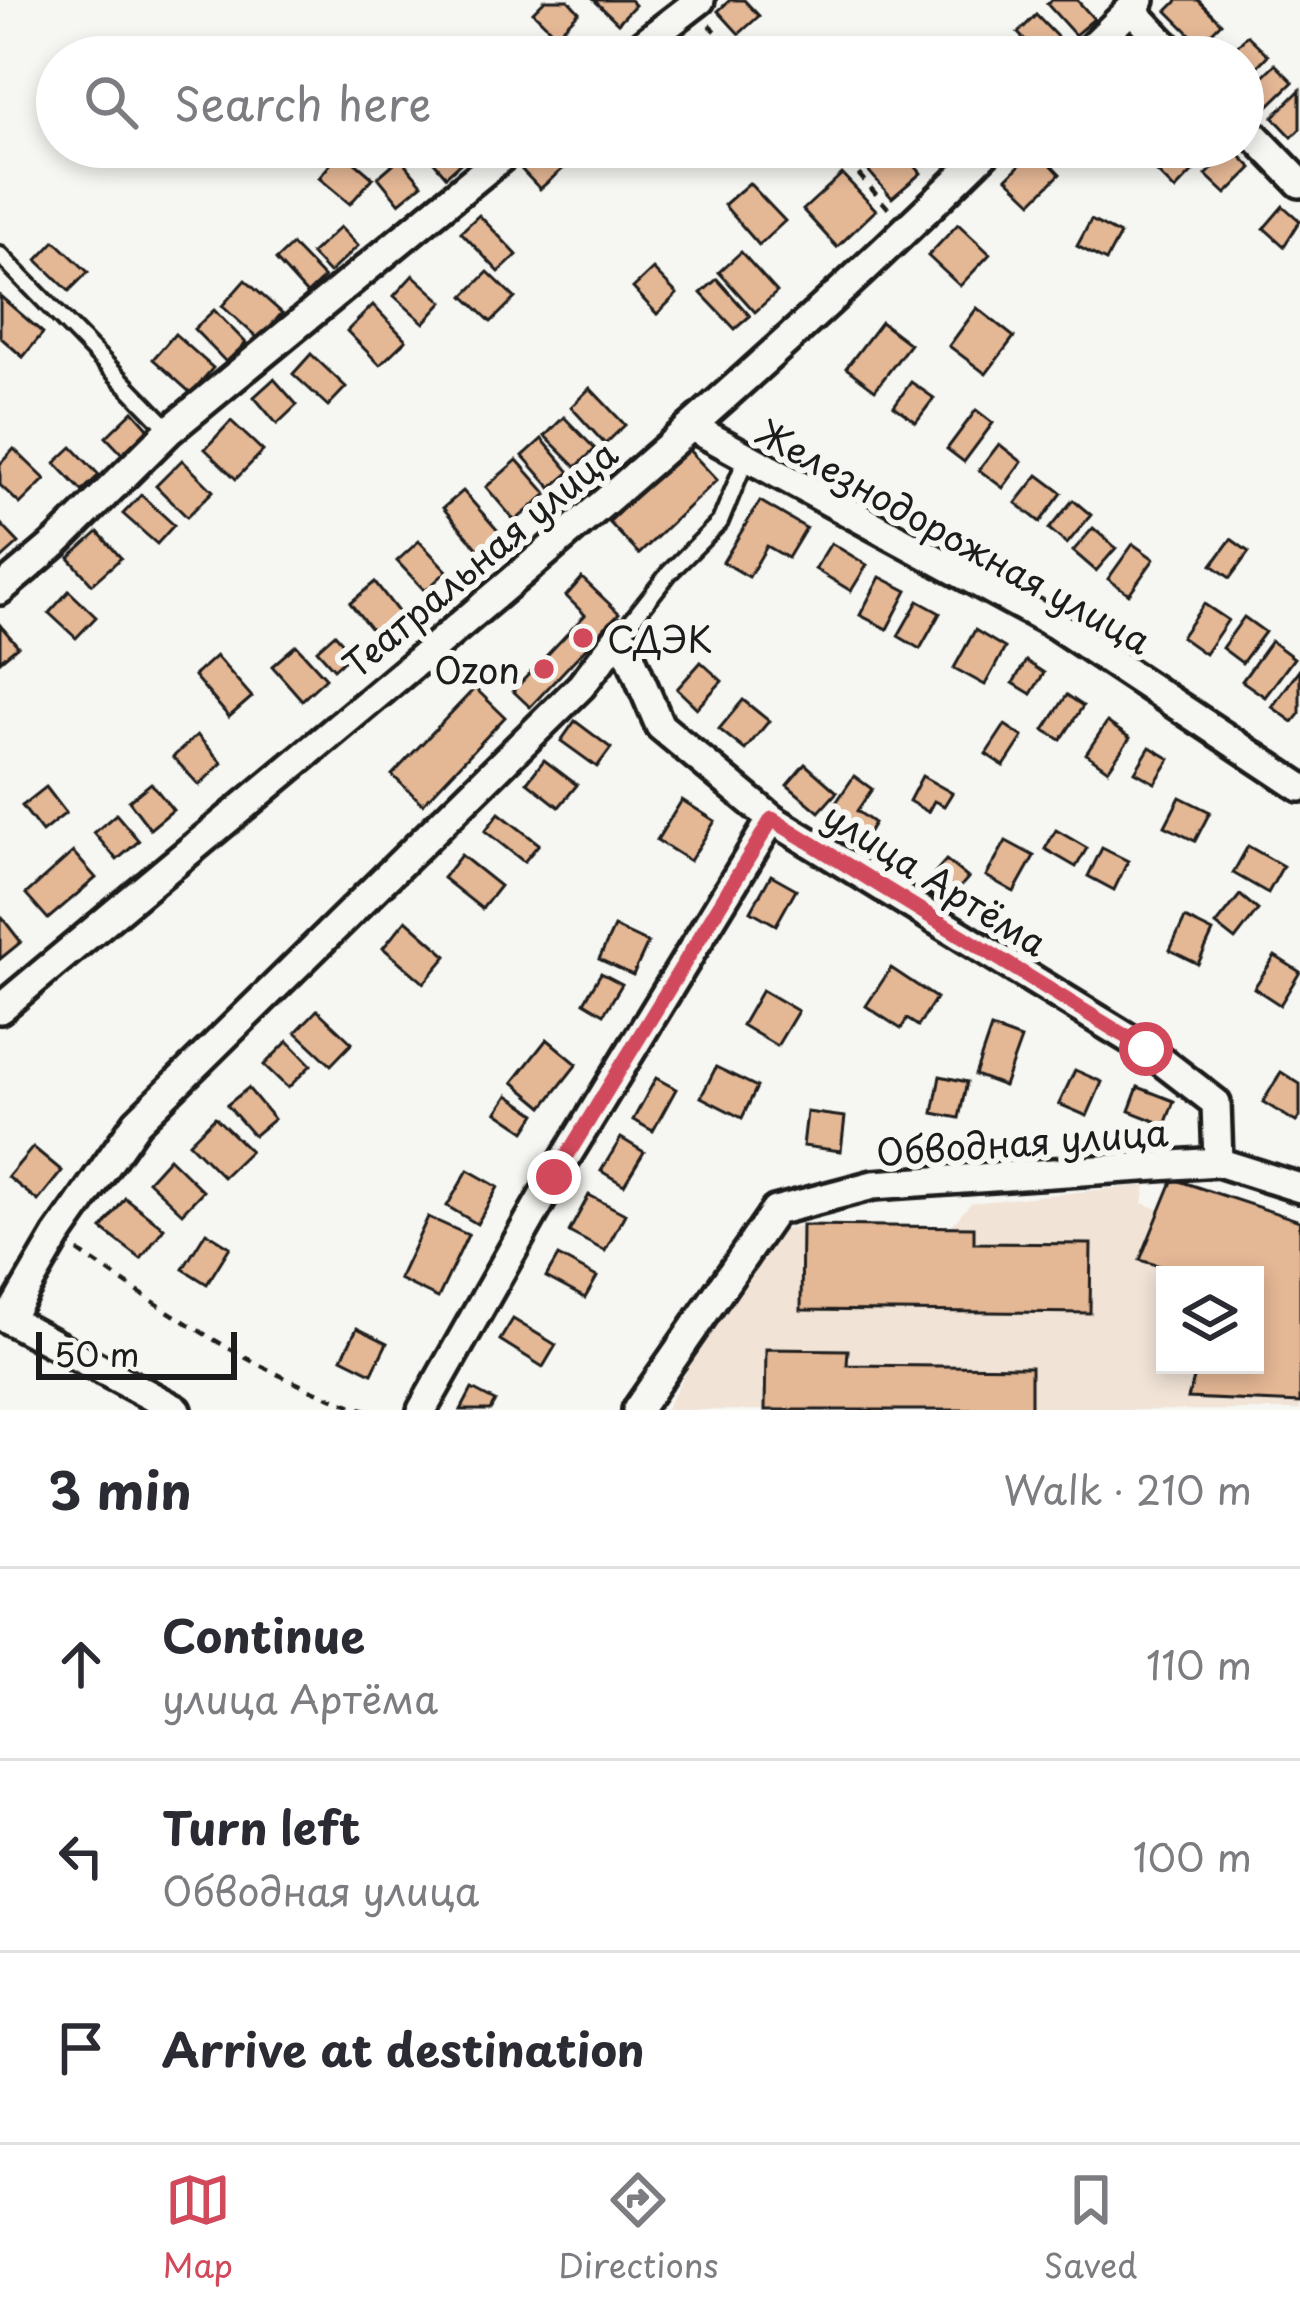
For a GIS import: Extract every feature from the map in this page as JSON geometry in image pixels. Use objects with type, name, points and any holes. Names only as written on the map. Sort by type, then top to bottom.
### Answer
[{"type":"street","points":[[653,36],[696,3]]},
{"type":"street","points":[[1104,36],[1136,5],[1161,36]]},
{"type":"street","points":[[1264,146],[1300,183]]},
{"type":"street","points":[[0,590],[58,541],[170,430],[488,168]]},
{"type":"street","name":"Театральная улица","points":[[0,1009],[692,427],[971,168]]},
{"type":"street","name":"Железнодорожная улица","points":[[692,427],[1055,625],[1300,787]]},
{"type":"street","points":[[177,1410],[5,1317],[137,1122],[581,686],[621,634]]},
{"type":"street","name":"улица Артёма","points":[[621,634],[660,726],[772,819],[1146,1049],[1216,1103],[1219,1162]]},
{"type":"street","points":[[422,1410],[554,1177],[772,819]]},
{"type":"street","name":"Обводная улица","points":[[637,1410],[775,1211],[873,1185],[1219,1162],[1300,1188]]},
{"type":"lane","points":[[0,255],[170,430]]},
{"type":"lane","points":[[621,634],[669,573],[720,522],[746,460]]},
{"type":"path","points":[[696,3],[726,36]]},
{"type":"path","points":[[853,168],[907,231]]},
{"type":"path","points":[[57,1237],[186,1325],[338,1401],[366,1410]]},
{"type":"shaded area","points":[[1173,1179],[1300,1221],[1300,1410],[665,1410],[710,1329],[784,1230],[802,1225],[950,1227],[971,1203],[1146,1185],[1143,1203],[1160,1210]]},
{"type":"building","points":[[545,0],[568,0],[579,12],[556,35],[533,12]]},
{"type":"building","points":[[594,0],[630,0],[635,5],[618,23]]},
{"type":"building","points":[[730,0],[744,0],[759,16],[739,34],[718,11]]},
{"type":"building","points":[[1077,0],[1094,19],[1075,35],[1047,4]]},
{"type":"building","points":[[1178,0],[1198,0],[1221,23],[1208,36],[1192,36],[1167,11]]},
{"type":"building","points":[[1036,15],[1056,36],[1021,36],[1018,33]]},
{"type":"building","points":[[1275,64],[1293,82],[1264,110],[1264,75]]},
{"type":"building","points":[[1300,90],[1300,129],[1292,137],[1273,117]]},
{"type":"building","points":[[327,168],[361,168],[373,178],[350,204],[319,178]]},
{"type":"building","points":[[388,168],[408,168],[422,184],[399,203],[378,177]]},
{"type":"building","points":[[524,168],[564,168],[540,189]]},
{"type":"building","points":[[866,168],[917,168],[921,173],[892,198]]},
{"type":"building","points":[[1017,168],[1054,168],[1060,174],[1032,202],[1007,178]]},
{"type":"building","points":[[1155,168],[1196,168],[1175,190]]},
{"type":"building","points":[[1213,168],[1252,168],[1226,194],[1206,175]]},
{"type":"building","points":[[842,174],[876,210],[837,247],[803,210]]},
{"type":"building","points":[[749,183],[785,221],[759,245],[724,205]]},
{"type":"building","points":[[1283,206],[1300,221],[1284,246],[1264,228]]},
{"type":"building","points":[[479,215],[517,255],[499,272],[461,232]]},
{"type":"building","points":[[1091,220],[1120,235],[1106,261],[1077,246]]},
{"type":"building","points":[[958,224],[990,254],[960,286],[928,256]]},
{"type":"building","points":[[340,227],[358,246],[329,273],[311,254]]},
{"type":"building","points":[[55,241],[88,272],[69,291],[37,260]]},
{"type":"building","points":[[292,245],[324,278],[307,294],[276,260]]},
{"type":"building","points":[[741,252],[777,292],[755,312],[719,272]]},
{"type":"building","points":[[653,269],[677,294],[657,314],[633,288]]},
{"type":"building","points":[[488,272],[515,298],[491,322],[464,296]]},
{"type":"building","points":[[413,275],[443,302],[424,323],[394,296]]},
{"type":"building","points":[[717,279],[750,316],[735,329],[701,293]]},
{"type":"building","points":[[245,280],[282,313],[259,339],[222,306]]},
{"type":"building","points":[[0,296],[43,333],[23,357],[0,337]]},
{"type":"building","points":[[373,305],[406,340],[380,365],[347,331]]},
{"type":"building","points":[[977,308],[1014,337],[986,374],[949,346]]},
{"type":"building","points":[[214,310],[246,343],[226,362],[194,329]]},
{"type":"building","points":[[881,322],[910,344],[875,390],[846,368]]},
{"type":"building","points":[[175,334],[213,368],[191,393],[153,359]]},
{"type":"building","points":[[311,354],[346,387],[328,406],[293,374]]},
{"type":"building","points":[[274,379],[297,405],[277,424],[254,397]]},
{"type":"building","points":[[911,382],[934,398],[916,422],[894,406]]},
{"type":"building","points":[[590,388],[625,425],[605,444],[571,407]]},
{"type":"building","points":[[976,410],[993,423],[964,462],[947,449]]},
{"type":"building","points":[[133,411],[149,429],[122,454],[106,437]]},
{"type":"building","points":[[564,417],[595,449],[576,467],[545,436]]},
{"type":"building","points":[[231,421],[263,451],[236,479],[205,449]]},
{"type":"building","points":[[542,439],[570,472],[551,488],[523,456]]},
{"type":"building","points":[[999,444],[1022,462],[1003,488],[979,470]]},
{"type":"building","points":[[72,447],[99,475],[82,491],[55,463]]},
{"type":"building","points":[[687,448],[717,480],[639,554],[609,522]]},
{"type":"building","points":[[14,449],[45,479],[20,504],[0,485],[0,464]]},
{"type":"building","points":[[182,460],[213,491],[187,517],[156,486]]},
{"type":"building","points":[[517,460],[547,494],[515,521],[486,487]]},
{"type":"building","points":[[1038,475],[1062,493],[1040,522],[1016,503]]},
{"type":"building","points":[[463,491],[499,532],[479,550],[443,508]]},
{"type":"building","points":[[141,495],[174,525],[157,544],[123,514]]},
{"type":"building","points":[[1073,500],[1091,515],[1067,544],[1049,529]]},
{"type":"building","points":[[760,501],[806,528],[788,558],[767,546],[749,577],[723,562]]},
{"type":"building","points":[[0,523],[19,543],[0,560]]},
{"type":"building","points":[[1093,528],[1116,548],[1096,571],[1073,551]]},
{"type":"building","points":[[98,532],[121,558],[92,584],[69,558]]},
{"type":"building","points":[[1231,539],[1249,552],[1230,578],[1212,565]]},
{"type":"building","points":[[419,541],[447,571],[425,591],[397,561]]},
{"type":"building","points":[[831,543],[867,565],[851,591],[815,569]]},
{"type":"building","points":[[1133,544],[1154,559],[1129,594],[1108,579]]},
{"type":"building","points":[[880,577],[907,591],[887,629],[860,615]]},
{"type":"building","points":[[582,578],[619,613],[530,707],[513,691],[585,615],[566,596]]},
{"type":"building","points":[[375,582],[399,613],[374,633],[350,603]]},
{"type":"building","points":[[69,591],[96,617],[76,638],[49,613]]},
{"type":"building","points":[[918,601],[940,613],[920,649],[898,636]]},
{"type":"building","points":[[1204,604],[1228,620],[1205,654],[1181,637]]},
{"type":"building","points":[[1244,617],[1265,632],[1242,663],[1222,648]]},
{"type":"building","points":[[0,625],[18,646],[0,661]]},
{"type":"building","points":[[975,630],[1005,648],[985,685],[954,668]]},
{"type":"building","points":[[335,634],[352,653],[334,669],[317,650]]},
{"type":"building","points":[[1271,641],[1294,658],[1265,697],[1242,681]]},
{"type":"building","points":[[296,645],[326,678],[302,700],[272,666]]},
{"type":"building","points":[[216,656],[252,697],[229,717],[194,676]]},
{"type":"building","points":[[1026,661],[1044,673],[1031,694],[1013,683]]},
{"type":"building","points":[[701,662],[722,681],[697,708],[677,689]]},
{"type":"building","points":[[1300,669],[1300,713],[1293,722],[1272,707]]},
{"type":"building","points":[[475,688],[505,717],[423,804],[392,775]]},
{"type":"building","points":[[1067,695],[1083,706],[1061,740],[1044,730]]},
{"type":"building","points":[[743,700],[769,721],[745,750],[719,729]]},
{"type":"building","points":[[575,721],[611,748],[597,767],[561,741]]},
{"type":"building","points":[[1107,722],[1130,738],[1108,770],[1086,754]]},
{"type":"building","points":[[1005,725],[1023,737],[1004,766],[986,754]]},
{"type":"building","points":[[197,735],[222,763],[199,785],[173,757]]},
{"type":"building","points":[[1150,747],[1170,759],[1155,783],[1135,772]]},
{"type":"building","points":[[544,760],[577,785],[559,807],[527,782]]},
{"type":"building","points":[[805,764],[837,792],[819,812],[787,785]]},
{"type":"building","points":[[854,776],[872,789],[857,811],[874,823],[863,841],[827,816]]},
{"type":"building","points":[[922,776],[952,793],[944,806],[934,801],[928,812],[909,801]]},
{"type":"building","points":[[151,783],[173,810],[150,829],[129,801]]},
{"type":"building","points":[[46,787],[66,813],[42,832],[22,806]]},
{"type":"building","points":[[1180,797],[1210,812],[1195,841],[1165,826]]},
{"type":"building","points":[[682,800],[715,821],[690,861],[657,840]]},
{"type":"building","points":[[499,813],[539,844],[524,862],[485,831]]},
{"type":"building","points":[[116,814],[139,841],[117,860],[94,833]]},
{"type":"building","points":[[1056,830],[1087,848],[1076,867],[1045,849]]},
{"type":"building","points":[[1006,841],[1034,856],[1014,892],[986,876]]},
{"type":"building","points":[[1248,846],[1283,866],[1268,893],[1233,873]]},
{"type":"building","points":[[1102,848],[1128,861],[1114,890],[1088,876]]},
{"type":"building","points":[[73,852],[96,878],[48,919],[26,894]]},
{"type":"building","points":[[461,855],[500,886],[482,909],[443,878]]},
{"type":"building","points":[[946,860],[968,878],[944,906],[922,887]]},
{"type":"building","points":[[771,875],[796,889],[776,925],[751,911]]},
{"type":"building","points":[[1240,895],[1258,910],[1235,940],[1216,925]]},
{"type":"building","points":[[0,915],[21,942],[0,959]]},
{"type":"building","points":[[1185,918],[1213,932],[1198,964],[1170,950]]},
{"type":"building","points":[[406,920],[447,956],[424,983],[383,948]]},
{"type":"building","points":[[614,927],[648,943],[633,975],[599,959]]},
{"type":"building","points":[[1275,956],[1300,972],[1280,1005],[1254,988]]},
{"type":"building","points":[[891,968],[936,998],[918,1026],[907,1019],[901,1029],[866,1006]]},
{"type":"building","points":[[601,973],[622,984],[604,1014],[584,1002]]},
{"type":"building","points":[[762,990],[798,1011],[777,1046],[742,1025]]},
{"type":"building","points":[[317,1010],[352,1043],[331,1065],[296,1032]]},
{"type":"building","points":[[991,1028],[1021,1039],[1004,1086],[975,1075]]},
{"type":"building","points":[[547,1039],[577,1064],[543,1107],[513,1082]]},
{"type":"building","points":[[288,1041],[311,1065],[288,1088],[264,1065]]},
{"type":"building","points":[[716,1067],[757,1087],[742,1118],[701,1097]]},
{"type":"building","points":[[1075,1070],[1102,1082],[1087,1116],[1059,1104]]},
{"type":"building","points":[[1281,1072],[1300,1084],[1296,1122],[1263,1102]]},
{"type":"building","points":[[940,1076],[967,1082],[959,1118],[933,1113]]},
{"type":"building","points":[[656,1078],[676,1089],[653,1131],[633,1120]]},
{"type":"building","points":[[1138,1087],[1174,1101],[1165,1125],[1129,1111]]},
{"type":"building","points":[[248,1088],[274,1119],[254,1136],[227,1105]]},
{"type":"building","points":[[508,1095],[536,1114],[525,1131],[497,1112]]},
{"type":"building","points":[[807,1112],[845,1117],[841,1151],[803,1146]]},
{"type":"building","points":[[215,1117],[250,1151],[223,1177],[189,1143]]},
{"type":"building","points":[[621,1138],[644,1152],[624,1185],[601,1171]]},
{"type":"building","points":[[33,1147],[62,1171],[38,1201],[8,1177]]},
{"type":"building","points":[[169,1158],[203,1191],[182,1213],[148,1181]]},
{"type":"building","points":[[468,1170],[498,1187],[477,1224],[447,1206]]},
{"type":"building","points":[[1173,1179],[1300,1221],[1300,1403],[1188,1398],[1195,1374],[1264,1374],[1264,1266],[1160,1266],[1140,1260]]},
{"type":"building","points":[[589,1195],[625,1214],[605,1251],[569,1232]]},
{"type":"building","points":[[125,1198],[164,1228],[141,1259],[102,1229]]},
{"type":"building","points":[[428,1217],[468,1235],[438,1298],[399,1279]]},
{"type":"building","points":[[802,1225],[974,1227],[974,1243],[1091,1244],[1090,1313],[801,1310]]},
{"type":"building","points":[[206,1232],[230,1247],[207,1284],[183,1269]]},
{"type":"building","points":[[558,1256],[597,1277],[585,1298],[546,1277]]},
{"type":"building","points":[[513,1319],[556,1345],[543,1367],[500,1340]]},
{"type":"building","points":[[357,1328],[387,1343],[372,1373],[342,1358]]},
{"type":"building","points":[[766,1349],[848,1350],[847,1365],[1031,1367],[1031,1410],[765,1410]]},
{"type":"building","points":[[472,1389],[495,1401],[490,1410],[461,1410]]},
{"type":"place","name":"СДЭК","points":[[583,638]]},
{"type":"place","name":"Ozon","points":[[544,669]]},
{"type":"route","points":[[554,1177],[772,819],[1146,1049]]}]
